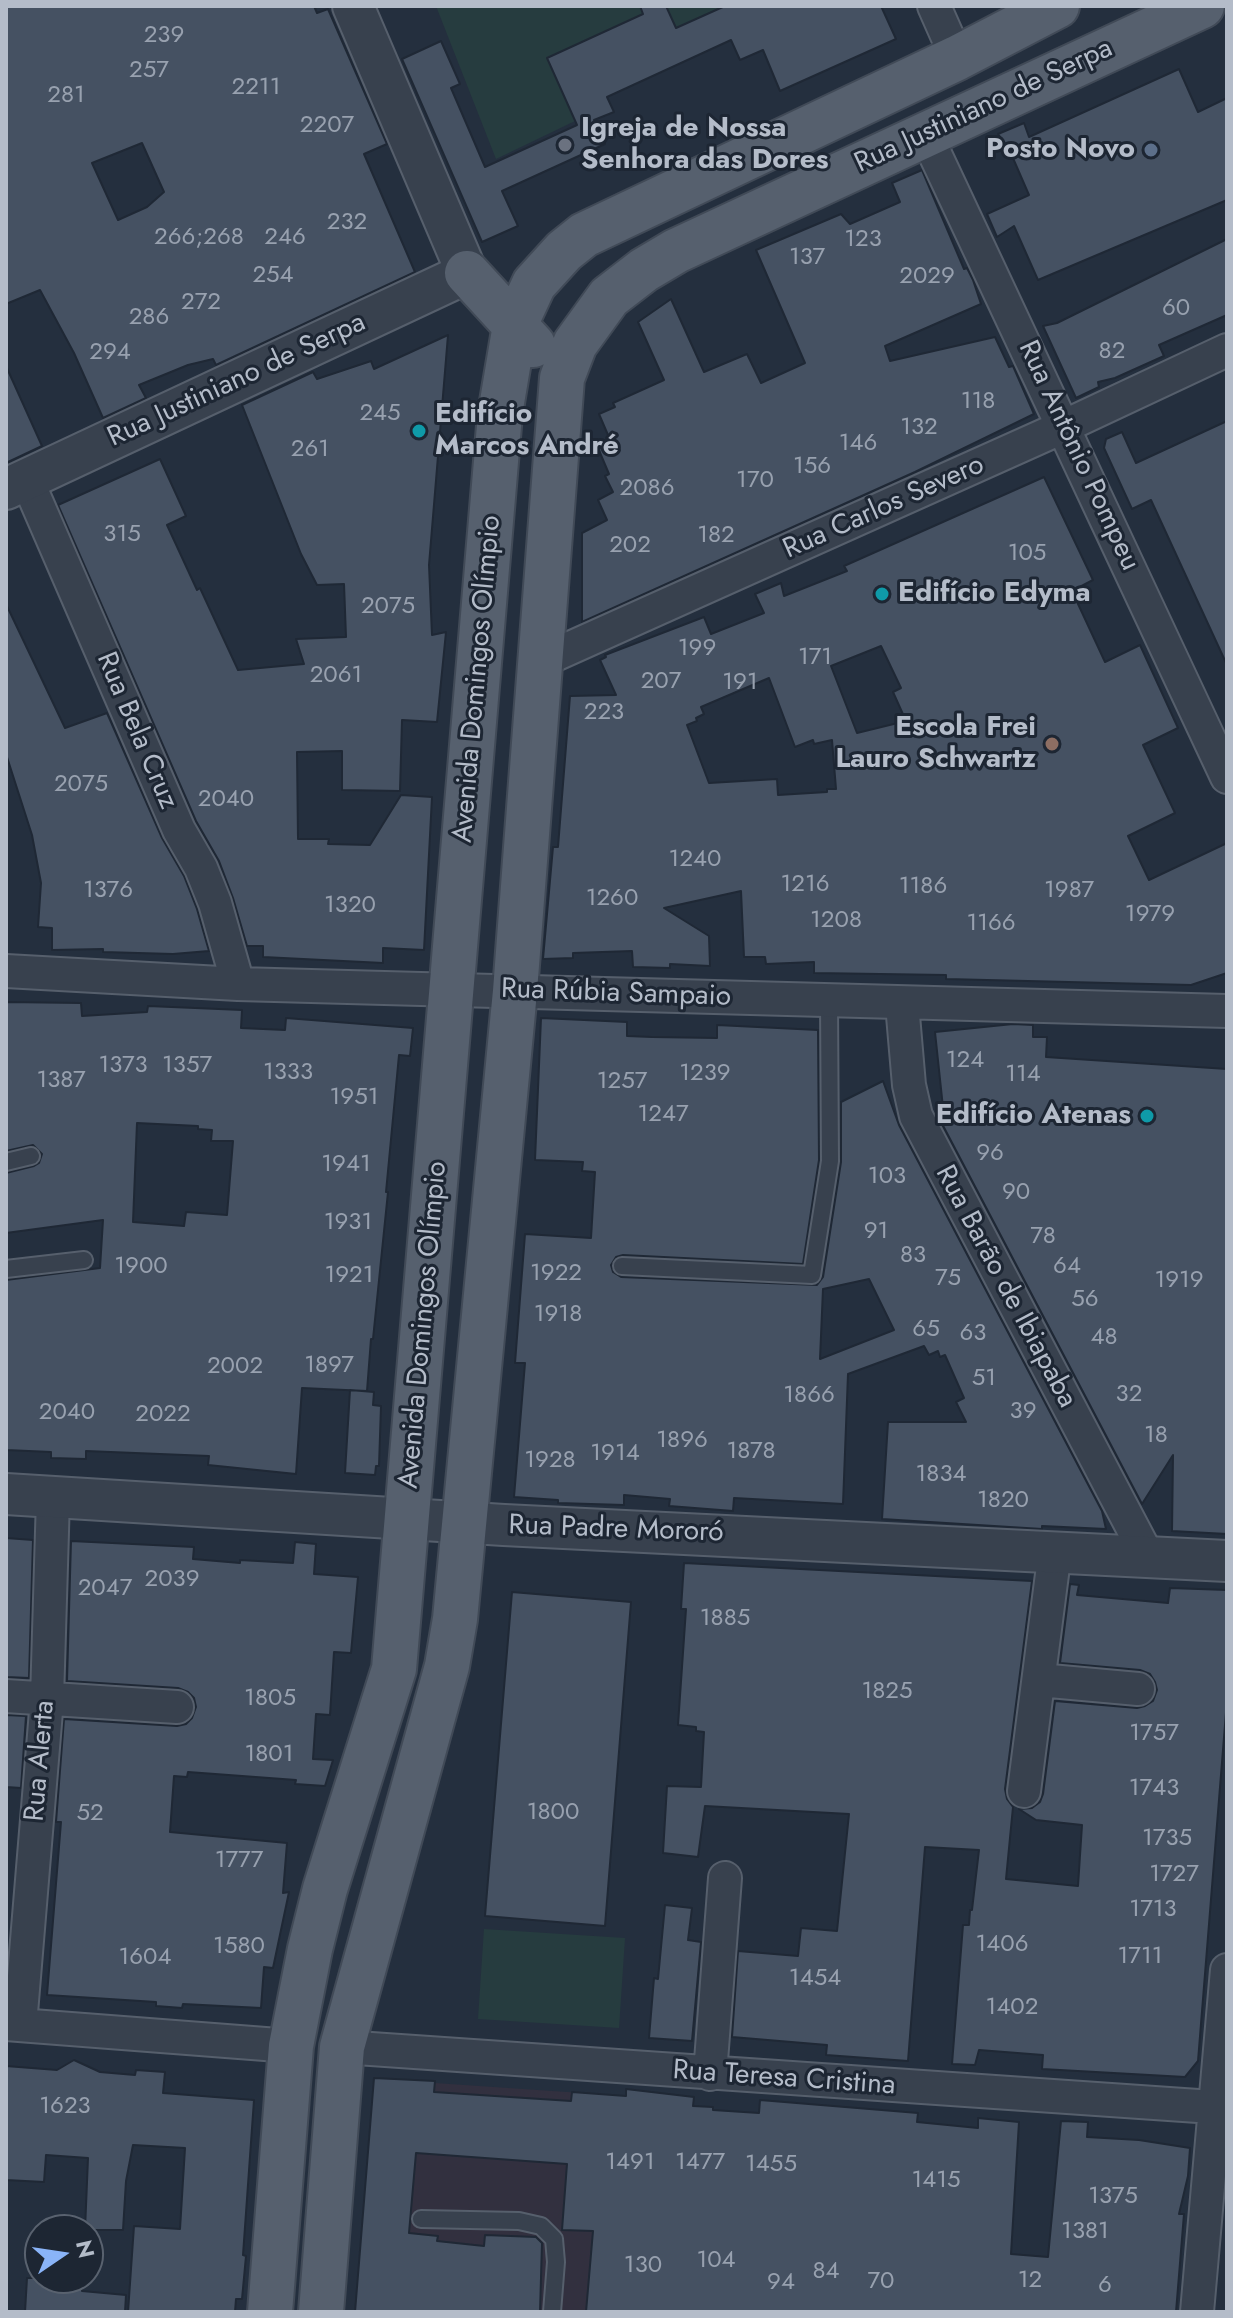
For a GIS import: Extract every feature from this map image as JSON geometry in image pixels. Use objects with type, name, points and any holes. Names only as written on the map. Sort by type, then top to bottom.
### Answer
[{"type":"main road","name":"Rua Justiniano de Serpa","points":[[515,325],[534,284],[564,251],[584,235],[957,58],[998,20],[1057,6]]},
{"type":"main road","name":"Rua Justiniano de Serpa","points":[[575,344],[609,297],[676,251],[1202,6]]},
{"type":"main road","points":[[467,273],[609,297]]},
{"type":"main road","points":[[467,273],[537,350],[543,375],[528,505],[530,548],[545,595]]},
{"type":"main road","name":"Avenida Domingos Olímpio","points":[[270,2312],[291,2046],[325,1889],[394,1669],[500,414],[515,325]]},
{"type":"main road","name":"Avenida Domingos Olímpio","points":[[321,2312],[342,2047],[447,1666],[455,1619],[515,991],[562,378],[575,344]]},
{"type":"street","points":[[353,6],[467,273]]},
{"type":"street","points":[[934,6],[957,58]]},
{"type":"street","name":"Rua Antônio Pompeu","points":[[926,135],[1227,777]]},
{"type":"street","name":"Rua Justiniano de Serpa","points":[[16,484],[467,273]]},
{"type":"street","name":"Rua Carlos Severo","points":[[539,662],[1227,350]]},
{"type":"street","name":"Rua Bela Cruz","points":[[16,484],[179,830],[201,868],[215,903],[238,984]]},
{"type":"street","name":"Rua Rúbia Sampaio","points":[[6,971],[238,984],[1227,1011]]},
{"type":"street","name":"Rua Barão de Ibiapaba","points":[[902,1004],[909,1085],[916,1116],[1148,1557]]},
{"type":"street","name":"Rua Padre Mororó","points":[[6,1494],[464,1523],[1227,1561]]},
{"type":"street","name":"Rua Alerta","points":[[13,2024],[47,1699],[53,1498]]},
{"type":"street","points":[[1024,1791],[1055,1551]]},
{"type":"street","points":[[1039,1680],[1138,1689]]},
{"type":"street","points":[[6,1696],[177,1707]]},
{"type":"street","points":[[710,2074],[725,1878]]},
{"type":"street","points":[[1197,2312],[1221,2108],[1227,1970]]},
{"type":"street","points":[[13,2024],[291,2046]]},
{"type":"street","name":"Rua Teresa Cristina","points":[[342,2047],[1221,2108]]},
{"type":"lane","points":[[622,1266],[812,1275],[830,1161],[829,1001]]},
{"type":"lane","points":[[6,1162],[31,1156]]},
{"type":"lane","points":[[6,1269],[84,1260]]},
{"type":"lane","points":[[421,2219],[519,2221],[541,2226],[554,2239],[556,2262],[552,2312]]},
{"type":"shaded area","points":[[376,2079],[626,2096],[609,2312],[356,2312]]},
{"type":"green space","points":[[436,6],[640,6],[643,14],[547,58],[575,121],[496,159]]},
{"type":"green space","points":[[666,6],[725,6],[676,28]]},
{"type":"green space","points":[[484,1929],[625,1938],[619,2028],[478,2019]]},
{"type":"building","points":[[6,6],[314,6],[317,13],[328,9],[387,144],[364,154],[415,272],[216,365],[213,359],[188,365],[139,385],[146,398],[103,418],[74,353],[40,290],[6,304]],"holes":[[[142,143],[164,192],[147,207],[118,220],[92,163]]]},
{"type":"building","points":[[640,6],[666,6],[676,28],[725,6],[881,6],[896,39],[780,91],[763,50],[740,60],[731,40],[607,97],[614,112],[594,120],[605,144],[502,191],[518,226],[482,242],[402,59],[441,41],[460,84],[451,88],[485,167],[577,125],[547,58],[643,14]]},
{"type":"building","points":[[1179,69],[1198,112],[1227,98],[1227,200],[1038,280],[1014,226],[997,237],[987,214],[1029,195],[1009,149],[998,134],[1024,123],[1029,137]]},
{"type":"building","points":[[922,170],[981,304],[885,346],[890,361],[995,337],[1009,367],[1013,366],[1034,414],[915,472],[582,622],[582,533],[607,520],[598,500],[613,492],[605,476],[609,474],[598,448],[611,442],[599,414],[615,407],[613,403],[664,380],[638,322],[671,299],[704,372],[747,354],[761,383],[805,363],[756,250],[841,214],[850,224],[900,202],[892,183]]},
{"type":"building","points":[[1227,239],[1227,315],[1159,345],[1164,356],[1115,378],[1098,382],[1099,387],[1076,398],[1043,326],[1057,323]]},
{"type":"building","points":[[448,335],[429,565],[432,635],[446,632],[437,722],[402,720],[400,791],[342,790],[342,751],[297,752],[298,839],[329,839],[328,844],[370,845],[401,795],[432,797],[424,950],[383,948],[383,963],[263,957],[263,946],[247,946],[219,861],[196,821],[58,505],[160,459],[186,516],[167,525],[238,670],[304,664],[296,639],[346,637],[344,584],[317,585],[301,554],[242,405],[313,372],[317,379],[371,361],[374,369]]},
{"type":"building","points":[[6,366],[42,446],[6,463]]},
{"type":"building","points":[[1227,421],[1227,665],[1151,500],[1132,509],[1104,448],[1106,439],[1122,432],[1136,463]]},
{"type":"building","points":[[1044,477],[1093,580],[1072,591],[1105,662],[1140,645],[1178,728],[1143,745],[1175,813],[1128,836],[1149,880],[1227,843],[1227,973],[1191,985],[814,973],[814,962],[766,964],[765,957],[744,957],[741,891],[664,908],[709,936],[710,966],[670,964],[670,968],[633,967],[632,951],[573,953],[573,958],[543,959],[553,847],[558,847],[570,696],[616,695],[600,660],[605,655],[704,617],[711,634],[764,613],[755,594],[781,583],[784,596],[847,571],[844,566]],"holes":[[[881,646],[901,688],[893,692],[906,721],[857,733],[831,666]],[[769,678],[795,747],[813,740],[814,744],[832,740],[836,789],[778,795],[777,779],[709,783],[687,725],[704,714],[701,707]]]},
{"type":"building","points":[[6,604],[65,728],[107,713],[162,838],[184,876],[209,951],[173,954],[103,952],[103,949],[52,950],[52,928],[38,927],[41,883],[32,835],[6,754]]},
{"type":"building","points":[[6,1002],[81,1003],[82,1016],[147,1012],[148,1006],[242,1010],[241,1028],[285,1030],[286,1018],[413,1028],[410,1056],[399,1055],[367,1391],[302,1388],[296,1474],[208,1465],[209,1456],[86,1451],[86,1459],[51,1458],[51,1452],[6,1450],[6,1280],[100,1268],[103,1220],[6,1233],[6,1173],[34,1166],[39,1163],[42,1154],[33,1145],[6,1151]],"holes":[[[137,1123],[198,1126],[198,1129],[212,1130],[211,1141],[233,1141],[227,1215],[186,1212],[184,1226],[133,1222]]]},
{"type":"building","points":[[541,1018],[627,1022],[627,1036],[717,1038],[717,1025],[818,1030],[819,1160],[803,1264],[623,1255],[616,1257],[611,1265],[613,1272],[621,1277],[817,1285],[823,1277],[841,1162],[841,1102],[883,1081],[899,1125],[1102,1511],[1106,1529],[1042,1526],[1042,1529],[882,1519],[888,1422],[966,1422],[956,1402],[964,1398],[945,1355],[940,1357],[938,1351],[929,1355],[924,1346],[848,1374],[843,1504],[734,1498],[733,1511],[669,1506],[670,1499],[624,1495],[624,1505],[558,1503],[558,1500],[514,1497],[525,1363],[515,1363],[525,1234],[591,1238],[595,1172],[582,1171],[583,1162],[535,1160]],"holes":[[[869,1279],[894,1330],[820,1359],[823,1289]]]},
{"type":"building","points":[[1013,1024],[1033,1025],[1033,1037],[1047,1037],[1046,1057],[1227,1069],[1227,1534],[1172,1531],[1173,1455],[1142,1504],[939,1118],[944,1117],[935,1032]]},
{"type":"building","points":[[350,1390],[374,1392],[373,1405],[381,1406],[379,1466],[376,1466],[375,1475],[345,1473]]},
{"type":"building","points":[[6,1538],[33,1540],[29,1678],[6,1677]]},
{"type":"building","points":[[71,1541],[194,1547],[193,1559],[240,1563],[240,1560],[293,1563],[295,1542],[316,1544],[314,1574],[358,1577],[351,1653],[334,1652],[330,1715],[316,1714],[313,1759],[333,1760],[325,1786],[295,1784],[296,1780],[188,1772],[187,1777],[174,1776],[170,1832],[287,1843],[283,1893],[289,1892],[273,1968],[264,1967],[261,2008],[183,2004],[182,2008],[156,2006],[156,2002],[47,1995],[61,1822],[56,1822],[64,1719],[177,1726],[186,1724],[192,1718],[196,1707],[194,1698],[178,1688],[67,1681]]},
{"type":"building","points":[[684,1563],[1032,1581],[1005,1789],[1013,1807],[1006,1879],[1078,1886],[1082,1825],[1036,1820],[1019,1809],[1032,1808],[1040,1802],[1043,1794],[1055,1701],[1137,1708],[1153,1701],[1157,1690],[1150,1674],[1140,1670],[1060,1663],[1070,1584],[1079,1585],[1077,1595],[1168,1603],[1170,1588],[1227,1590],[1227,1700],[1198,2061],[1185,2077],[1042,2069],[1043,2055],[979,2050],[975,2065],[952,2064],[963,1925],[969,1925],[979,1850],[925,1847],[908,2061],[826,2055],[827,2045],[732,2037],[738,1951],[798,1956],[801,1928],[837,1931],[849,1814],[705,1806],[698,1857],[663,1853],[667,1786],[701,1787],[704,1732],[696,1731],[696,1727],[678,1725],[686,1609],[681,1609]]},
{"type":"building","points":[[512,1592],[631,1602],[605,1926],[485,1916]]},
{"type":"building","points":[[6,1715],[26,1716],[21,1788],[6,1787]]},
{"type":"building","points":[[665,1905],[692,1908],[688,1940],[701,1942],[692,2041],[649,2038]]},
{"type":"building","points":[[74,2060],[100,2072],[135,2075],[136,2070],[165,2072],[163,2093],[254,2100],[243,2255],[246,2256],[242,2299],[236,2299],[235,2312],[128,2312],[134,2226],[180,2229],[185,2148],[133,2145],[126,2181],[123,2230],[104,2230],[104,2214],[86,2214],[88,2158],[46,2155],[44,2182],[6,2180],[6,2066],[57,2070]]},
{"type":"building","points":[[374,2078],[435,2081],[434,2092],[571,2101],[572,2092],[626,2096],[626,2089],[694,2097],[693,2106],[713,2107],[713,2110],[759,2113],[760,2100],[918,2113],[917,2122],[978,2128],[978,2118],[1019,2122],[1011,2254],[1048,2257],[1061,2121],[1088,2122],[1087,2137],[1139,2140],[1190,2148],[1188,2176],[1179,2214],[1184,2214],[1176,2312],[586,2312],[593,2231],[562,2230],[567,2164],[416,2153],[409,2233],[438,2236],[437,2241],[484,2246],[485,2235],[536,2237],[542,2243],[540,2312],[355,2312]]},
{"type":"building","points":[[26,2294],[126,2295],[125,2312],[25,2312]]},
{"type":"place","name":"Igreja de Nossa Senhora das Dores","points":[[565,145]]},
{"type":"place","name":"Posto Novo","points":[[1151,150]]},
{"type":"place","name":"Edifício Marcos André","points":[[419,431]]},
{"type":"place","name":"Edifício Edyma","points":[[882,594]]},
{"type":"place","name":"Escola Frei Lauro Schwartz","points":[[1052,744]]},
{"type":"place","name":"Edifício Atenas","points":[[1147,1116]]}]
